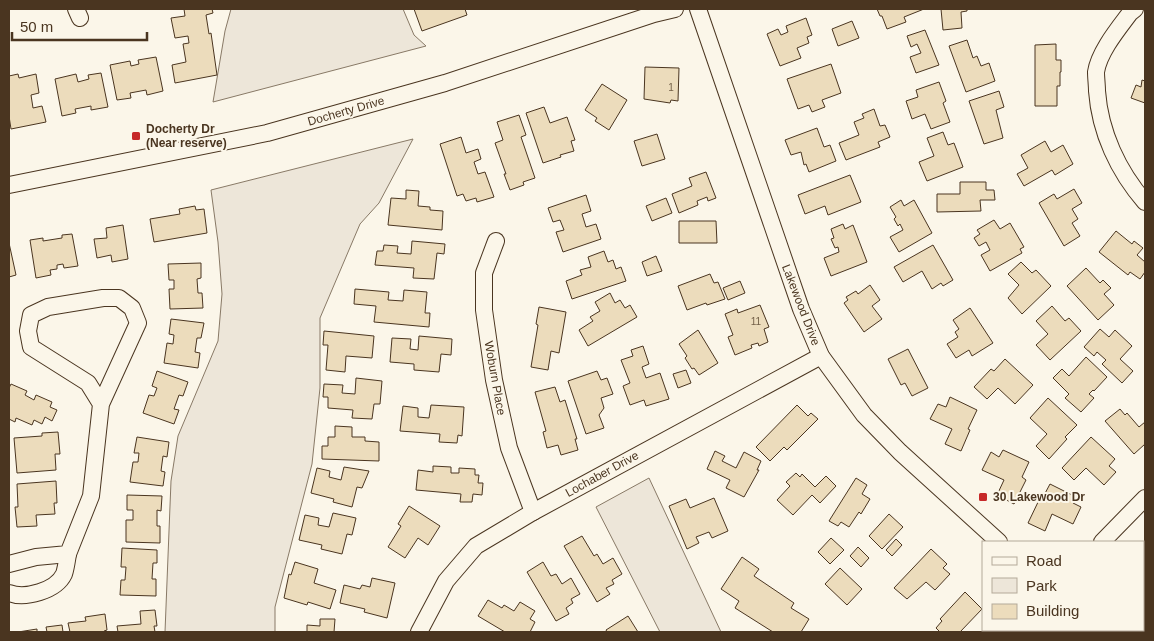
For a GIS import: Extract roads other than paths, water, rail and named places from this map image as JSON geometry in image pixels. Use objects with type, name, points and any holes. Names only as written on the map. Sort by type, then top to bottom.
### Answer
[{"type":"street","name":"Docherty Drive","points":[[9,185],[267,133],[445,83],[654,14],[675,9]]},
{"type":"street","name":"Lakewood Drive","points":[[698,9],[801,309],[821,356],[864,415],[900,452],[998,541]]},
{"type":"street","points":[[1135,9],[1130,12],[1107,43],[1096,72],[1099,113],[1114,156],[1132,187],[1145,202]]},
{"type":"street","name":"Woburn Place","points":[[496,241],[484,273],[484,310],[494,380],[509,448],[533,512]]},
{"type":"street","points":[[9,593],[17,596],[46,590],[64,575],[68,554],[91,496],[101,404],[138,323],[132,308],[119,298],[103,298],[48,307],[31,315],[28,331],[31,347],[88,383],[101,404]]},
{"type":"street","name":"Lochaber Drive","points":[[419,632],[446,581],[476,546],[533,512],[821,356]]},
{"type":"street","points":[[1103,541],[1145,498]]},
{"type":"street","points":[[9,564],[36,557],[68,554]]},
{"type":"place","name":"Docherty Dr (Near reserve)","points":[[136,136]]},
{"type":"place","name":"30 Lakewood Dr","points":[[983,497]]}]
